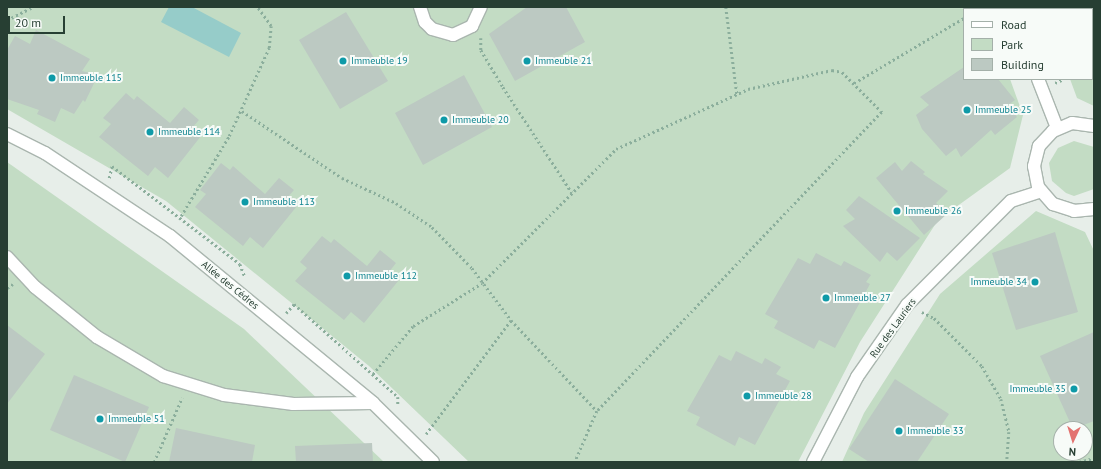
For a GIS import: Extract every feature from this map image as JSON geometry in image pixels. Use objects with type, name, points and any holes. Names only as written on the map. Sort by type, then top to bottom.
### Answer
[{"type":"street","points":[[420,7],[425,22],[432,29],[453,35],[472,26],[481,7]]},
{"type":"street","points":[[1038,80],[1057,128]]},
{"type":"street","points":[[1093,211],[1063,209],[1041,191],[1034,172],[1035,156],[1045,138],[1057,128],[1077,123],[1094,126]]},
{"type":"street","name":"Allée des Cédres","points":[[7,134],[45,153],[170,236],[373,403],[433,462]]},
{"type":"street","name":"Rue des Lauriers","points":[[813,462],[857,377],[907,305],[1012,201],[1041,191]]},
{"type":"street","points":[[7,256],[35,287],[97,337],[163,376],[224,395],[293,404],[373,403]]},
{"type":"path","points":[[7,20],[33,7]]},
{"type":"path","points":[[181,216],[242,111],[271,40],[271,26],[257,7]]},
{"type":"path","points":[[726,7],[738,94]]},
{"type":"path","points":[[854,83],[963,19]]},
{"type":"path","points":[[486,31],[480,42],[481,50],[572,193]]},
{"type":"path","points":[[373,374],[413,326],[482,283],[616,149],[738,94],[769,83],[836,69],[854,83],[882,112],[597,411],[575,462]]},
{"type":"path","points":[[1054,80],[1058,89]]},
{"type":"path","points":[[1055,83],[1062,80]]},
{"type":"path","points":[[242,111],[342,178],[420,218],[442,237],[482,283],[511,320],[597,411]]},
{"type":"path","points":[[907,305],[934,318],[982,366],[1001,399],[1009,432],[1007,462]]},
{"type":"path","points":[[422,440],[511,320]]},
{"type":"path","points":[[154,462],[189,384]]},
{"type":"path","points":[[1079,462],[1094,458]]},
{"type":"green space","points":[[7,7],[985,7],[963,8],[963,80],[1010,80],[1023,115],[1010,168],[938,220],[860,342],[798,462],[469,462],[369,366],[166,201],[7,109]]},
{"type":"green space","points":[[1044,7],[1094,7],[1094,106],[1077,98],[1070,80],[1093,80],[1093,8]]},
{"type":"green space","points":[[1074,141],[1094,147],[1094,189],[1074,196],[1066,193],[1052,181],[1049,163],[1058,148]]},
{"type":"green space","points":[[7,162],[244,329],[384,462],[7,462]]},
{"type":"green space","points":[[1036,211],[1085,232],[1094,251],[1094,462],[842,462],[864,413],[940,294]]},
{"type":"water","points":[[169,7],[192,7],[241,33],[229,57],[161,22]]},
{"type":"building","name":"Immeuble 21","points":[[527,7],[566,7],[585,42],[515,81],[489,34]]},
{"type":"building","name":"Immeuble 19","points":[[346,12],[388,81],[340,109],[299,40]]},
{"type":"building","name":"Immeuble 115","points":[[36,30],[90,59],[82,71],[98,75],[85,102],[83,100],[74,114],[61,108],[55,122],[37,114],[39,110],[7,99],[7,50],[15,36],[30,44]]},
{"type":"building","name":"Immeuble 25","points":[[963,68],[963,80],[999,80],[1015,100],[1008,105],[1017,117],[995,135],[991,130],[961,157],[956,148],[946,156],[922,129],[916,115],[929,105],[920,97]]},
{"type":"building","name":"Immeuble 20","points":[[464,75],[492,127],[423,165],[395,113]]},
{"type":"building","name":"Immeuble 114","points":[[126,93],[134,100],[137,96],[170,123],[184,107],[199,120],[192,128],[201,136],[168,178],[155,167],[148,176],[99,137],[111,124],[103,118]]},
{"type":"building","points":[[911,161],[925,172],[923,174],[948,191],[936,203],[948,213],[924,235],[876,178],[895,162],[902,171]]},
{"type":"building","name":"Immeuble 113","points":[[221,163],[230,170],[233,166],[265,194],[279,178],[294,190],[287,198],[297,206],[263,248],[250,237],[243,246],[195,207],[206,194],[200,190]]},
{"type":"building","points":[[859,196],[920,238],[897,261],[887,252],[880,262],[843,226],[855,219],[846,210]]},
{"type":"building","name":"Immeuble 34","points":[[1055,232],[1078,312],[1016,330],[992,253]]},
{"type":"building","name":"Immeuble 112","points":[[322,236],[331,243],[334,239],[367,266],[380,250],[396,263],[389,272],[399,280],[364,323],[351,312],[344,320],[295,281],[307,268],[300,262]]},
{"type":"building","name":"Immeuble 27","points":[[816,253],[841,266],[844,261],[871,275],[866,282],[870,284],[835,348],[819,340],[814,349],[774,328],[778,321],[765,314],[798,258],[810,264]]},
{"type":"building","points":[[7,325],[45,354],[7,404]]},
{"type":"building","name":"Immeuble 35","points":[[1094,332],[1094,421],[1069,421],[1040,356]]},
{"type":"building","name":"Immeuble 28","points":[[736,351],[762,364],[765,358],[781,367],[776,374],[790,381],[755,445],[739,437],[735,446],[696,425],[700,417],[687,411],[719,355],[731,361]]},
{"type":"building","name":"Immeuble 51","points":[[74,375],[149,407],[125,462],[50,430]]},
{"type":"building","name":"Immeuble 33","points":[[895,379],[949,414],[917,462],[869,462],[849,449]]},
{"type":"building","points":[[176,428],[255,445],[252,462],[169,462]]},
{"type":"building","points":[[372,443],[373,462],[296,462],[295,446]]},
{"type":"place","name":"Immeuble 19","points":[[343,61]]},
{"type":"place","name":"Immeuble 21","points":[[527,61]]},
{"type":"place","name":"Immeuble 115","points":[[52,78]]},
{"type":"place","name":"Immeuble 25","points":[[967,110]]},
{"type":"place","name":"Immeuble 20","points":[[444,120]]},
{"type":"place","name":"Immeuble 114","points":[[150,132]]},
{"type":"place","name":"Immeuble 113","points":[[245,202]]},
{"type":"place","name":"Immeuble 26","points":[[897,211]]},
{"type":"place","name":"Immeuble 112","points":[[347,276]]},
{"type":"place","name":"Immeuble 34","points":[[1035,282]]},
{"type":"place","name":"Immeuble 27","points":[[826,298]]},
{"type":"place","name":"Immeuble 35","points":[[1074,389]]},
{"type":"place","name":"Immeuble 28","points":[[747,396]]},
{"type":"place","name":"Immeuble 51","points":[[100,419]]},
{"type":"place","name":"Immeuble 33","points":[[899,431]]}]
